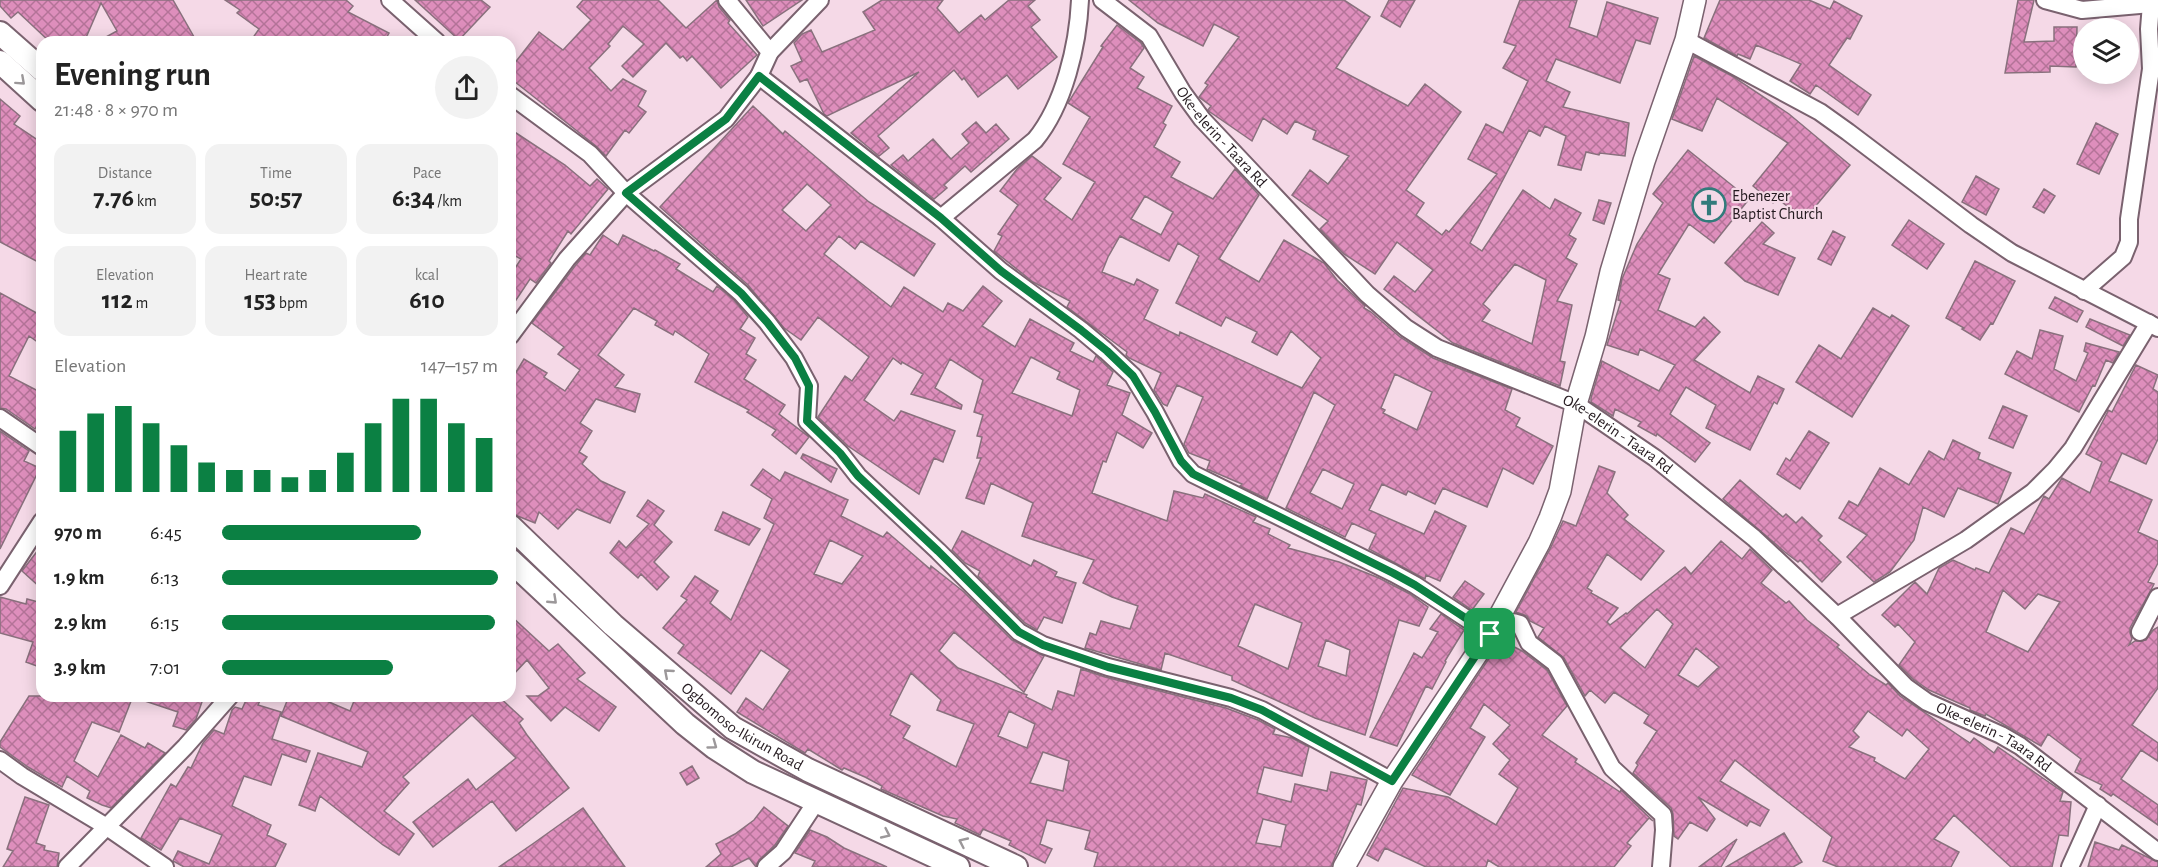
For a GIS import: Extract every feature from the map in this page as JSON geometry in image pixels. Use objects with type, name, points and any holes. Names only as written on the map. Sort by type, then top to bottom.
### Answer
[{"type":"main road","points":[[0,33],[36,65]]},
{"type":"main road","points":[[0,62],[36,95]]},
{"type":"main road","name":"Ogbomoso-Ikirun Road","points":[[516,532],[613,625],[733,728],[808,770],[1016,867]]},
{"type":"main road","name":"Ogbomoso-Ikirun Road","points":[[516,566],[685,724],[714,747],[753,772],[958,867]]},
{"type":"street","points":[[390,0],[430,36]]},
{"type":"street","points":[[727,0],[770,52]]},
{"type":"street","points":[[516,328],[567,259],[626,193],[726,119],[759,76],[770,52],[820,0]]},
{"type":"street","points":[[941,218],[1035,140],[1045,127],[1060,98],[1075,38],[1080,0]]},
{"type":"street","name":"Oke-elerin - Taara Rd","points":[[1102,0],[1149,36],[1183,93],[1202,119],[1367,294],[1407,328],[1437,348],[1576,404],[1655,458],[1754,538],[1837,616],[1906,687],[1927,702],[2001,735],[2020,746],[2157,848]]},
{"type":"street","points":[[1344,867],[1392,781],[1490,634],[1550,518],[1560,491],[1576,404],[1596,337],[1626,217],[1686,40],[1695,0]]},
{"type":"street","points":[[2045,0],[2082,10],[2152,2],[2149,29],[2151,69],[2129,219],[2129,242],[2123,257],[2084,291]]},
{"type":"street","points":[[1686,40],[1820,112],[2012,253],[2153,326],[2073,448],[2033,492],[1966,540],[1837,616]]},
{"type":"street","points":[[759,76],[941,218],[1001,271],[1081,330],[1133,376],[1181,461],[1193,474],[1393,573],[1490,634]]},
{"type":"street","points":[[516,99],[590,154],[626,193],[741,293],[795,358],[809,386],[807,421],[840,453],[858,476],[938,551],[1019,632],[1043,645],[1108,667],[1231,698],[1262,710],[1392,781]]},
{"type":"street","points":[[0,418],[36,443]]},
{"type":"street","points":[[0,586],[36,530]]},
{"type":"street","points":[[2140,632],[2158,597]]},
{"type":"street","points":[[1490,634],[1501,624],[1511,621],[1520,624],[1529,643],[1555,663],[1612,768],[1662,815],[1664,830],[1661,867]]},
{"type":"street","points":[[67,867],[185,747],[225,702]]},
{"type":"street","points":[[0,760],[22,776],[107,827],[165,867]]},
{"type":"street","points":[[766,867],[783,852],[816,802]]},
{"type":"street","points":[[2070,867],[2098,805]]},
{"type":"street","points":[[137,867],[140,850]]},
{"type":"building","points":[[0,0],[173,0],[193,36],[108,36],[117,31],[101,3],[87,36],[44,36],[18,12],[11,18],[0,6]]},
{"type":"building","points":[[225,0],[346,0],[353,6],[348,12],[389,33],[387,36],[254,36],[259,29],[237,13],[240,10]]},
{"type":"building","points":[[415,0],[481,0],[490,7],[463,36],[455,36]]},
{"type":"building","points":[[583,0],[658,0],[686,28],[717,0],[719,7],[730,20],[728,23],[757,55],[721,88],[692,56],[687,61],[683,56],[680,58],[666,43],[633,77],[622,66],[644,44],[623,26],[608,44],[610,46],[589,68],[611,91],[623,79],[646,91],[638,106],[646,112],[629,133],[625,130],[606,156],[516,83],[516,61],[539,32],[563,50],[591,20],[577,7]]},
{"type":"building","points":[[746,0],[802,0],[763,26]]},
{"type":"building","points":[[882,0],[943,0],[937,8],[959,33],[981,15],[985,20],[1009,0],[1035,0],[1028,6],[1040,20],[1031,27],[1057,57],[1018,89],[1007,75],[978,97],[964,78],[962,80],[954,70],[878,136],[889,148],[879,156],[851,133],[919,72],[827,116],[807,79],[800,82],[791,66],[802,61],[794,43],[802,34],[811,30],[822,52],[875,30],[863,12]]},
{"type":"building","points":[[1129,0],[1344,0],[1370,17],[1336,68],[1408,106],[1425,84],[1461,112],[1406,190],[1424,203],[1416,215],[1442,235],[1446,230],[1449,232],[1497,174],[1468,159],[1486,124],[1503,133],[1528,81],[1503,68],[1516,46],[1504,42],[1520,0],[1577,0],[1569,27],[1597,37],[1607,2],[1658,18],[1650,44],[1636,40],[1620,83],[1556,59],[1546,81],[1570,92],[1563,107],[1629,123],[1625,156],[1586,152],[1581,170],[1558,165],[1566,136],[1545,126],[1540,136],[1529,130],[1470,243],[1482,251],[1523,190],[1550,209],[1555,199],[1581,213],[1569,235],[1576,239],[1566,258],[1577,264],[1557,301],[1572,305],[1560,361],[1565,362],[1560,386],[1453,343],[1384,289],[1394,276],[1415,292],[1433,270],[1397,242],[1375,274],[1344,254],[1320,229],[1328,221],[1292,195],[1310,170],[1328,184],[1349,156],[1313,139],[1316,131],[1295,121],[1287,134],[1263,118],[1252,141],[1210,112],[1208,110],[1211,106],[1199,97],[1208,85],[1205,83],[1239,37],[1214,24],[1203,46],[1158,23]],"holes":[[[1515,264],[1546,280],[1532,344],[1482,321],[1490,310],[1483,304]]]},
{"type":"building","points":[[1389,0],[1415,0],[1400,27],[1381,16]]},
{"type":"building","points":[[1720,0],[1809,0],[1830,9],[1834,1],[1862,16],[1850,39],[1847,38],[1829,65],[1871,95],[1858,115],[1816,85],[1810,94],[1790,81],[1801,64],[1756,45],[1750,59],[1738,54],[1737,56],[1704,38]]},
{"type":"building","points":[[2018,0],[2034,0],[2024,42],[2054,41],[2054,27],[2073,27],[2073,67],[2050,66],[2050,72],[2005,73]]},
{"type":"building","points":[[1117,25],[1141,43],[1144,48],[1130,68],[1144,77],[1137,88],[1172,106],[1163,123],[1166,125],[1154,147],[1180,162],[1171,177],[1213,199],[1235,169],[1259,195],[1219,259],[1259,282],[1284,240],[1324,263],[1337,280],[1365,306],[1364,308],[1400,337],[1433,358],[1512,389],[1505,410],[1520,418],[1516,426],[1553,446],[1533,484],[1503,468],[1487,507],[1443,488],[1435,504],[1408,491],[1406,495],[1382,484],[1369,510],[1424,534],[1435,511],[1466,526],[1440,581],[1426,575],[1425,579],[1369,549],[1376,534],[1352,523],[1345,537],[1286,508],[1335,405],[1314,392],[1267,499],[1240,486],[1242,484],[1207,469],[1210,461],[1189,453],[1184,444],[1203,397],[1177,385],[1167,406],[1163,404],[1154,390],[1161,373],[1129,358],[1126,355],[1127,352],[1067,307],[1070,301],[1033,282],[994,251],[1002,236],[998,234],[1018,205],[1000,191],[1017,169],[1032,156],[1061,178],[1044,199],[1072,220],[1095,182],[1063,164],[1090,117],[1068,103],[1103,47],[1101,46]],"holes":[[[1145,196],[1173,212],[1161,235],[1131,219]],[[1120,236],[1169,261],[1178,243],[1199,256],[1176,303],[1221,326],[1226,317],[1257,332],[1252,342],[1277,355],[1291,331],[1321,358],[1302,388],[1180,332],[1179,336],[1144,319],[1158,290],[1137,279],[1134,285],[1102,272]],[[1395,374],[1432,392],[1417,430],[1383,413],[1385,410],[1381,408]],[[1323,469],[1354,484],[1342,509],[1310,493]]]},
{"type":"building","points":[[1694,56],[1732,76],[1789,114],[1850,165],[1804,220],[1777,198],[1773,203],[1753,186],[1788,143],[1717,98],[1702,131],[1672,119]]},
{"type":"building","points":[[0,99],[20,116],[14,124],[36,139],[36,261],[0,242]]},
{"type":"building","points":[[753,106],[783,134],[785,131],[869,202],[935,244],[914,276],[861,241],[855,249],[839,236],[824,254],[891,307],[904,287],[943,312],[948,303],[963,311],[983,286],[1002,301],[982,326],[1015,347],[1030,319],[1074,343],[1070,351],[1093,362],[1096,356],[1113,372],[1107,385],[1130,393],[1122,415],[1152,433],[1143,448],[1117,432],[1106,462],[1103,461],[1092,493],[1167,521],[1174,491],[1203,498],[1205,494],[1256,517],[1253,522],[1270,529],[1268,534],[1290,545],[1288,548],[1339,562],[1379,578],[1410,594],[1428,607],[1419,626],[1399,620],[1365,735],[1315,718],[1232,680],[1232,676],[1165,653],[1161,670],[1085,648],[1090,633],[1096,635],[1101,621],[1130,629],[1138,606],[1083,583],[1094,560],[1022,536],[1033,503],[991,483],[984,504],[966,498],[981,458],[977,458],[982,437],[977,436],[983,415],[974,412],[983,380],[950,359],[935,388],[962,405],[961,409],[911,394],[923,374],[893,358],[864,400],[894,421],[901,411],[955,431],[943,462],[934,458],[919,494],[848,446],[818,417],[845,376],[852,381],[869,357],[818,317],[801,340],[784,328],[748,285],[660,207]],"holes":[[[807,184],[831,205],[806,231],[782,210]],[[1031,357],[1060,372],[1057,379],[1080,390],[1072,416],[1012,393]],[[1255,604],[1302,623],[1288,669],[1238,646]],[[1326,640],[1350,650],[1346,676],[1318,666]]]},
{"type":"building","points":[[976,122],[986,133],[996,124],[1009,139],[971,172],[965,166],[944,185],[947,188],[934,199],[891,165],[903,155],[908,161],[933,139],[951,159],[969,143],[962,134]]},
{"type":"building","points":[[2096,123],[2118,134],[2099,174],[2077,164]]},
{"type":"building","points":[[516,133],[565,165],[590,186],[597,179],[608,189],[571,234],[568,231],[549,261],[551,263],[536,283],[530,279],[516,300],[516,267],[521,259],[516,256]]},
{"type":"building","points":[[1688,150],[1749,199],[1714,243],[1689,224],[1658,274],[1670,279],[1658,310],[1695,327],[1704,317],[1720,332],[1694,360],[1750,393],[1758,376],[1784,389],[1777,404],[1774,402],[1750,450],[1706,428],[1716,405],[1686,387],[1670,414],[1710,443],[1695,462],[1657,434],[1656,436],[1638,426],[1641,422],[1615,409],[1613,416],[1591,402],[1602,361],[1659,391],[1675,365],[1640,349],[1638,355],[1607,345],[1621,301],[1618,300],[1622,279],[1637,244],[1663,203],[1653,194]]},
{"type":"building","points":[[1976,176],[1999,189],[1986,215],[1962,202]]},
{"type":"building","points":[[2044,189],[2055,196],[2044,213],[2033,207]]},
{"type":"building","points":[[1599,200],[1611,203],[1604,224],[1593,220]]},
{"type":"building","points":[[1909,220],[1944,244],[1927,269],[1892,245]]},
{"type":"building","points":[[1762,222],[1774,233],[1763,244],[1795,258],[1778,295],[1745,281],[1725,263]]},
{"type":"building","points":[[1833,231],[1845,237],[1831,265],[1818,259]]},
{"type":"building","points":[[603,235],[618,245],[623,235],[680,264],[676,269],[713,292],[717,286],[734,300],[748,317],[740,329],[755,338],[746,354],[756,360],[744,379],[785,405],[779,414],[809,437],[796,454],[772,435],[776,430],[747,412],[749,410],[695,382],[709,354],[675,331],[673,335],[655,325],[657,321],[634,308],[598,355],[624,375],[615,387],[640,394],[635,412],[596,399],[580,423],[592,431],[579,452],[587,457],[582,464],[601,481],[625,492],[610,523],[577,509],[558,529],[539,512],[535,523],[516,515],[516,372],[524,359],[547,373],[544,377],[565,391],[580,370],[558,354],[564,347],[532,323],[586,253],[590,255]]},
{"type":"building","points":[[1975,261],[2015,281],[1993,324],[1991,323],[1980,340],[1946,318]]},
{"type":"building","points":[[0,293],[36,313],[36,341],[29,336],[9,376],[36,390],[35,429],[6,409],[0,408]]},
{"type":"building","points":[[2055,297],[2083,311],[2077,322],[2049,308]]},
{"type":"building","points":[[1873,308],[1890,318],[1892,315],[1909,326],[1852,417],[1796,382],[1819,345],[1841,359]]},
{"type":"building","points":[[2090,319],[2130,335],[2123,346],[2086,327]]},
{"type":"building","points":[[2040,330],[2063,336],[2054,369],[2076,381],[2088,353],[2084,351],[2086,343],[2119,352],[2113,363],[2106,360],[2095,386],[2093,385],[2079,412],[2005,374],[2017,351],[2032,359]]},
{"type":"building","points":[[2136,365],[2158,375],[2153,389],[2158,392],[2158,439],[2146,464],[2122,453],[2109,481],[2152,500],[2138,532],[2158,541],[2158,563],[2148,582],[2154,584],[2130,628],[2132,639],[2129,645],[2135,641],[2146,640],[2158,627],[2158,688],[2132,725],[2158,743],[2158,761],[2141,750],[2121,779],[2158,805],[2158,825],[2113,794],[2111,796],[2100,789],[2102,785],[2075,772],[2081,759],[2048,734],[2041,746],[1986,714],[1985,716],[1970,710],[1929,690],[1913,679],[1899,665],[1915,642],[1898,624],[1895,627],[1882,615],[1915,582],[1927,594],[1939,568],[1953,560],[1975,570],[1976,568],[1989,573],[2011,528],[2024,534],[2044,496],[2049,499],[2062,478],[2090,493],[2102,462],[2086,454],[2108,410],[2112,412]],"holes":[[[2003,590],[2025,609],[2038,594],[2060,602],[2028,652],[1986,632]]]},
{"type":"building","points":[[2003,406],[2027,416],[2013,448],[1989,438]]},
{"type":"building","points":[[0,431],[29,451],[24,461],[36,466],[36,476],[0,549]]},
{"type":"building","points":[[1809,431],[1829,443],[1800,489],[1777,474],[1786,458],[1790,461]]},
{"type":"building","points":[[1953,440],[1980,453],[1978,459],[2011,473],[1998,504],[1958,488],[1944,517],[1923,507],[1914,540],[1890,572],[1874,582],[1847,557],[1867,535],[1839,518],[1849,501],[1858,506],[1880,468],[1909,485],[1929,451],[1944,460]]},
{"type":"building","points":[[803,454],[837,469],[831,482],[801,458]]},
{"type":"building","points":[[1599,466],[1615,472],[1607,493],[1628,515],[1624,519],[1664,551],[1641,580],[1607,554],[1587,588],[1592,591],[1591,593],[1618,608],[1607,622],[1610,625],[1685,567],[1691,574],[1721,541],[1742,559],[1750,549],[1772,570],[1761,583],[1786,603],[1789,601],[1807,620],[1839,645],[1837,647],[1870,675],[1886,685],[1888,683],[1900,696],[1970,743],[1974,738],[1994,753],[1998,747],[2063,792],[2060,801],[2071,802],[2068,836],[2059,835],[2052,867],[2011,867],[1954,815],[1934,839],[1959,852],[1951,867],[1838,867],[1823,861],[1832,837],[1735,760],[1720,781],[1769,810],[1760,826],[1750,821],[1747,826],[1698,797],[1715,819],[1707,831],[1690,822],[1678,839],[1674,836],[1671,808],[1633,773],[1638,765],[1636,763],[1657,731],[1644,723],[1649,715],[1614,692],[1605,703],[1590,690],[1585,696],[1564,658],[1538,637],[1544,628],[1530,621],[1527,616],[1516,612],[1563,521],[1576,526]],"holes":[[[1657,609],[1673,624],[1645,668],[1620,648]],[[1696,648],[1719,667],[1698,687],[1678,675]],[[1868,711],[1902,736],[1907,729],[1929,749],[1905,779],[1874,761],[1875,758],[1849,747],[1859,737],[1853,731]]]},
{"type":"building","points":[[763,469],[780,481],[785,472],[848,500],[841,516],[883,537],[887,532],[930,569],[931,566],[964,592],[1012,640],[1044,656],[1024,692],[954,632],[939,651],[958,668],[1027,695],[1026,697],[1052,710],[1058,691],[1074,696],[1081,669],[1226,708],[1275,729],[1273,734],[1292,738],[1309,747],[1302,776],[1264,767],[1257,793],[1291,802],[1295,784],[1327,791],[1331,772],[1367,780],[1361,805],[1357,804],[1331,867],[1094,867],[1098,853],[1085,849],[1090,831],[1047,820],[1040,844],[1052,849],[1045,863],[1009,845],[1011,841],[983,829],[980,835],[955,823],[957,819],[943,816],[881,789],[882,786],[844,768],[842,770],[808,749],[805,753],[737,712],[746,698],[763,710],[790,670],[761,650],[731,694],[678,653],[684,645],[663,628],[687,600],[681,596],[695,576],[718,591],[710,603],[731,620],[774,524],[764,518],[772,499],[751,485]],"holes":[[[830,540],[863,556],[842,584],[814,574]],[[911,673],[941,700],[937,710],[974,724],[956,767],[903,738],[910,726],[890,715]],[[1009,711],[1035,724],[1027,748],[998,736]],[[1043,752],[1069,761],[1063,791],[1030,783]],[[1263,819],[1286,825],[1281,847],[1256,843]]]},
{"type":"building","points":[[1740,480],[1783,517],[1786,514],[1796,523],[1802,517],[1822,536],[1818,540],[1841,562],[1822,582],[1800,560],[1798,562],[1786,553],[1723,499]]},
{"type":"building","points":[[648,500],[664,511],[654,525],[672,542],[654,562],[669,577],[657,590],[641,574],[638,578],[610,553],[619,541],[626,548],[649,524],[637,516]]},
{"type":"building","points":[[723,512],[760,529],[749,545],[715,530]]},
{"type":"building","points":[[962,531],[1031,566],[1034,560],[1057,572],[1055,576],[1076,583],[1062,623],[1044,617],[1037,630],[1025,623],[978,576],[980,571],[965,563],[952,550]]},
{"type":"building","points":[[36,553],[36,584],[22,571]]},
{"type":"building","points":[[1465,581],[1484,594],[1472,610],[1453,597]]},
{"type":"building","points":[[0,597],[26,604],[27,599],[36,601],[36,666],[26,662],[33,642],[0,633]]},
{"type":"building","points":[[1441,614],[1464,630],[1445,661],[1432,689],[1426,686],[1397,746],[1370,737],[1414,653],[1422,658],[1438,632],[1430,629]]},
{"type":"building","points":[[516,621],[549,651],[558,644],[585,673],[577,679],[616,707],[599,731],[565,707],[551,721],[527,696],[538,696],[549,688],[527,660],[516,672]]},
{"type":"building","points":[[1501,640],[1522,651],[1547,670],[1567,706],[1542,735],[1577,759],[1575,762],[1620,792],[1621,790],[1653,821],[1649,818],[1627,843],[1631,846],[1614,867],[1499,867],[1488,860],[1486,867],[1426,867],[1385,848],[1378,861],[1367,855],[1403,788],[1448,797],[1496,825],[1518,788],[1499,774],[1510,760],[1493,744],[1510,725],[1484,704],[1470,728],[1485,737],[1450,795],[1412,775]]},
{"type":"building","points":[[29,696],[36,696],[36,702],[131,702],[119,732],[92,722],[74,761],[98,777],[121,735],[145,748],[148,743],[165,753],[111,808],[87,798],[90,791],[67,776],[62,787],[28,767],[0,747],[0,742]]},
{"type":"building","points":[[148,702],[202,702],[196,719],[186,730],[173,726],[178,712]]},
{"type":"building","points":[[245,702],[259,702],[258,705],[281,712],[272,739],[310,751],[306,762],[282,754],[271,785],[244,776],[232,806],[271,825],[267,835],[286,844],[275,867],[184,867],[173,861],[178,851],[209,864],[222,835],[180,818],[161,850],[141,838],[171,784],[176,787],[188,767],[191,768],[203,743],[214,730],[224,734],[232,710],[235,707],[242,709]]},
{"type":"building","points":[[287,702],[329,702],[350,711],[354,702],[505,702],[523,719],[519,723],[527,735],[569,788],[516,831],[492,801],[433,847],[413,822],[468,779],[476,790],[516,758],[472,715],[403,777],[409,783],[384,811],[414,834],[399,855],[320,796],[315,811],[299,805],[318,753],[362,767],[368,752],[281,716]]},
{"type":"building","points":[[692,766],[699,778],[687,785],[680,773]]},
{"type":"building","points":[[25,797],[49,805],[36,843],[45,846],[44,850],[59,853],[57,867],[3,867],[13,851],[7,849]]},
{"type":"building","points":[[764,807],[788,826],[775,845],[759,860],[756,867],[749,858],[731,867],[706,867],[721,854],[716,844],[754,820]]},
{"type":"building","points":[[583,808],[625,867],[499,867],[534,843]]},
{"type":"building","points":[[810,830],[887,867],[812,867],[815,861],[795,853]]},
{"type":"building","points":[[1784,833],[1802,862],[1793,867],[1726,867]]},
{"type":"building","points":[[1737,839],[1721,867],[1699,867]]},
{"type":"building","points":[[2095,842],[2119,850],[2122,845],[2158,862],[2158,867],[2088,867]]},
{"type":"place","name":"Ebenezer Baptist Church","points":[[1709,205]]},
{"type":"route","points":[[759,76],[941,218],[1001,271],[1107,351],[1133,376],[1181,461],[1193,474],[1393,573],[1490,634],[1392,781],[1262,710],[1231,698],[1108,667],[1043,645],[1019,632],[938,551],[858,476],[840,453],[807,421],[809,386],[795,358],[767,322],[741,293],[626,193],[726,119],[759,76]]}]
